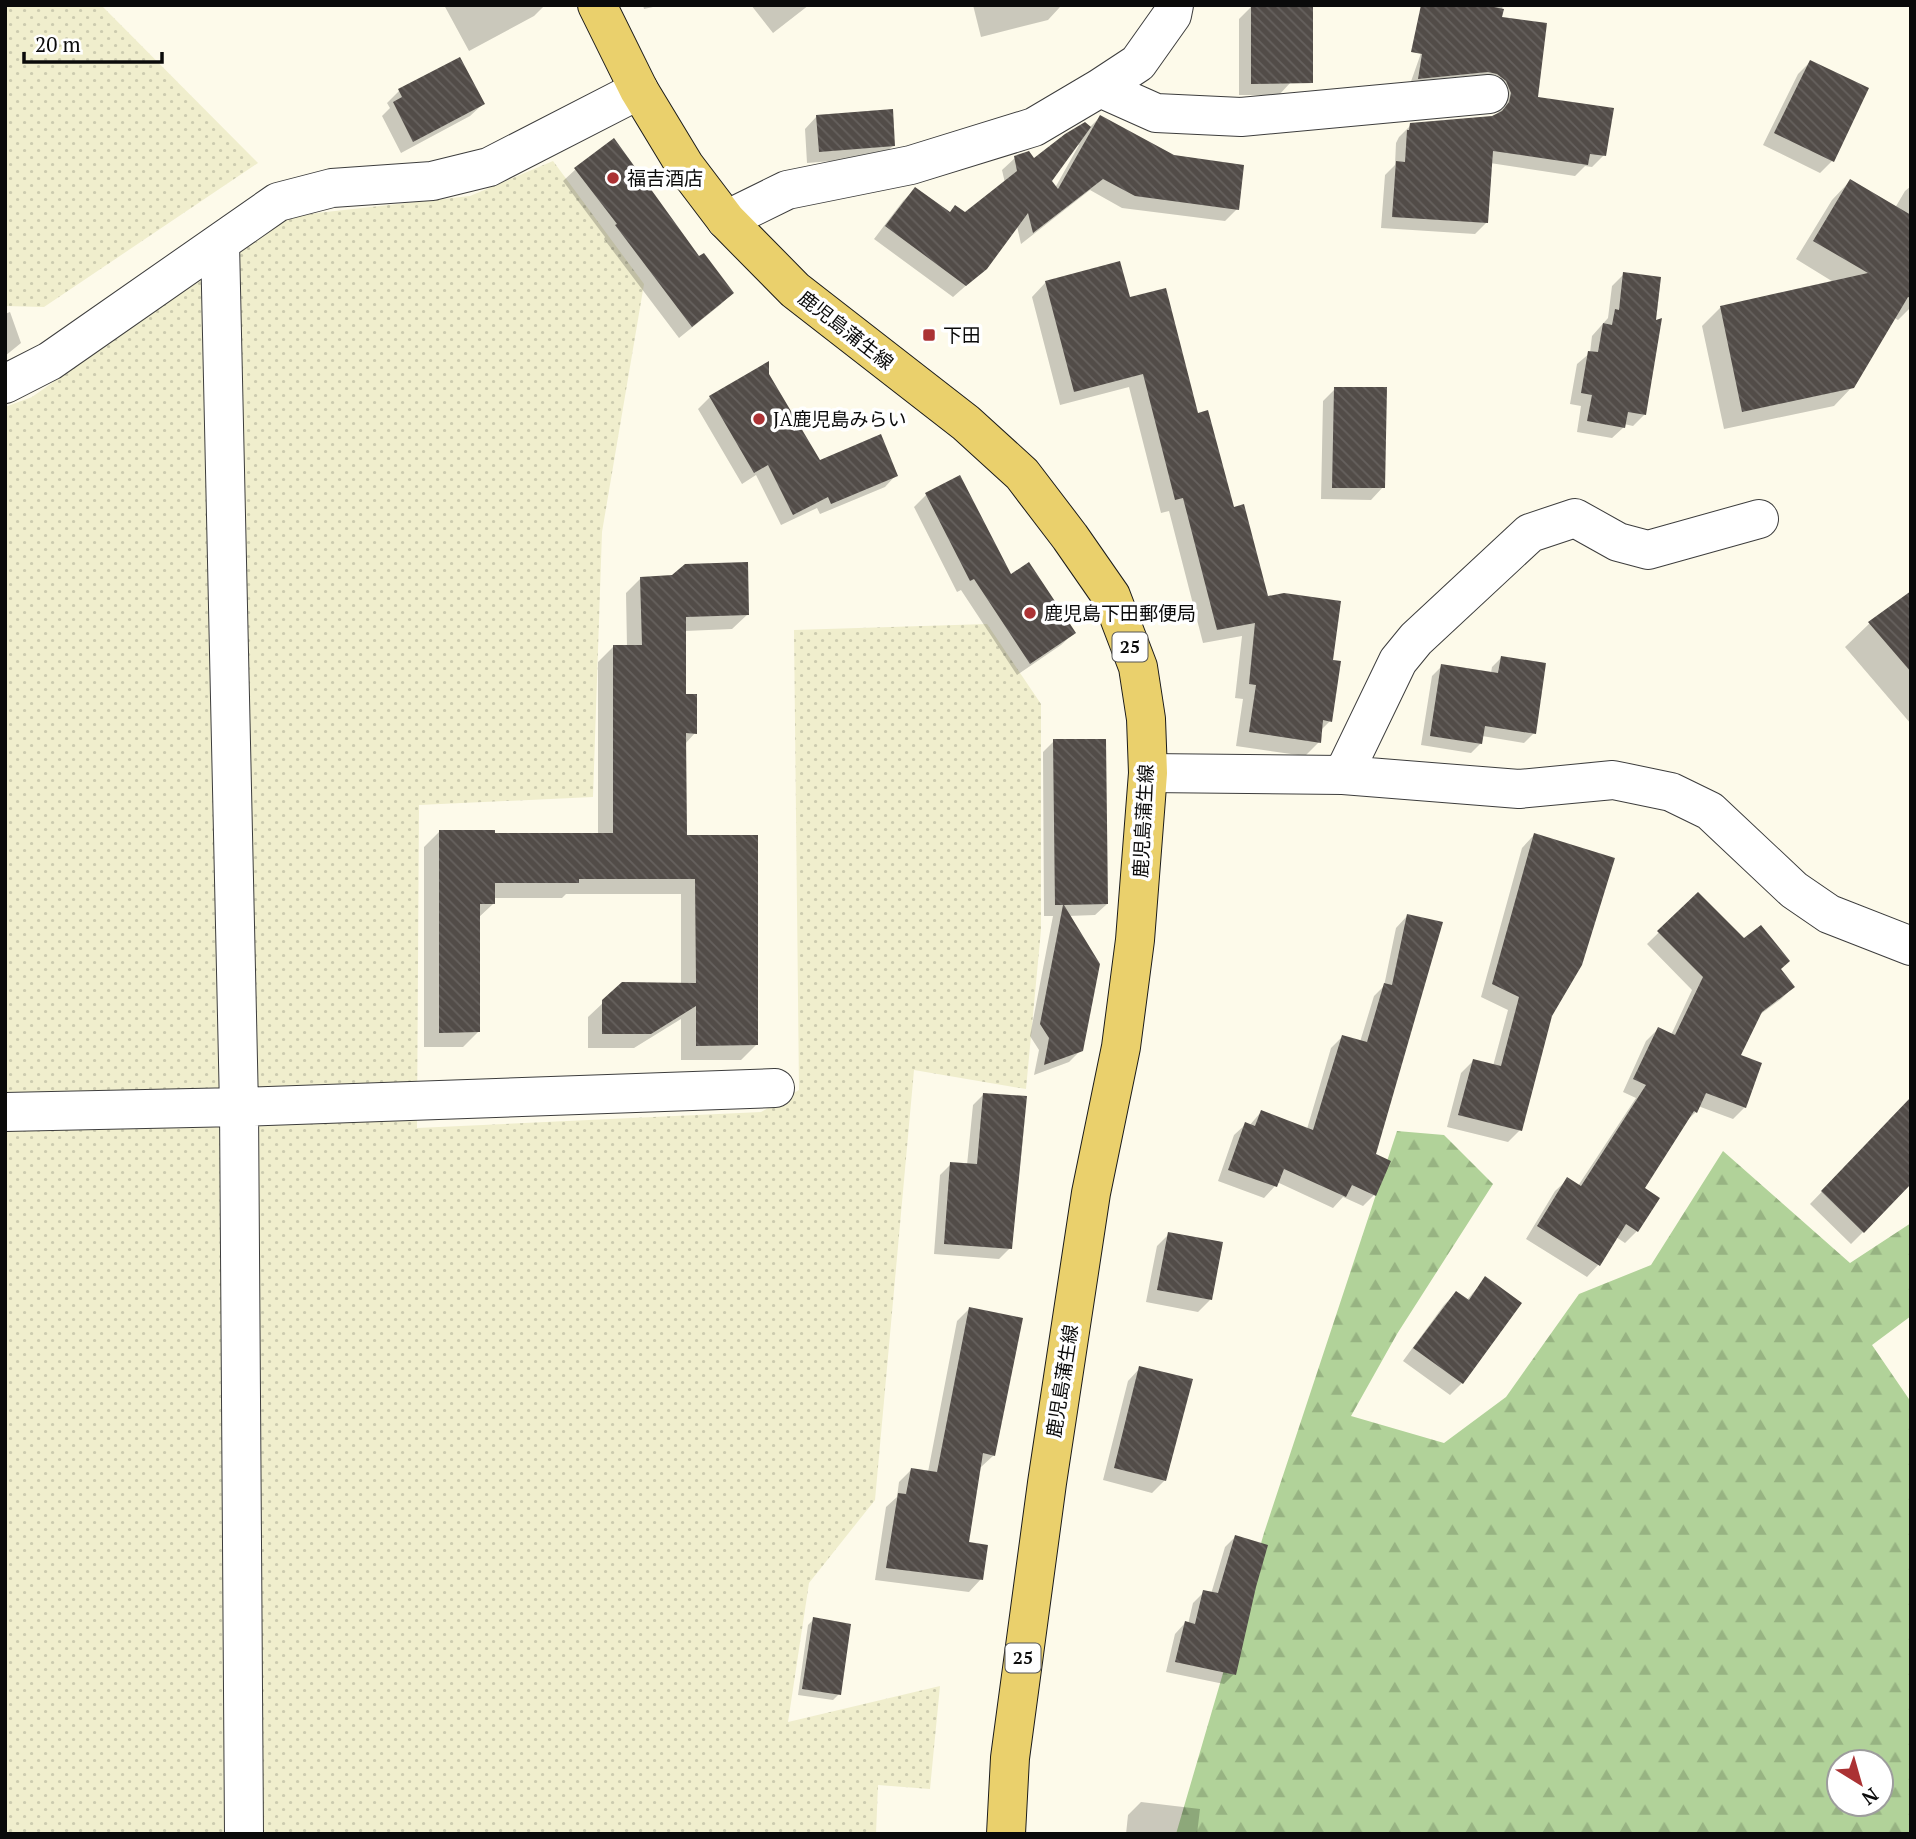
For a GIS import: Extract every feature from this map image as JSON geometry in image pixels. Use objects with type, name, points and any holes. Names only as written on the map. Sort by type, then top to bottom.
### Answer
[{"type":"main road","name":"鹿児島蒲生線","points":[[597,5],[639,90],[685,166],[726,220],[795,290],[966,423],[1023,474],[1111,596],[1138,667],[1146,719],[1148,773],[1135,940],[1121,1047],[1091,1193],[1047,1483],[1010,1758],[1006,1834]]},
{"type":"street","points":[[726,220],[787,190],[911,165],[1034,127],[1138,63],[1172,15],[1174,5]]},
{"type":"street","points":[[1100,88],[1156,113],[1241,117],[1489,94]]},
{"type":"street","points":[[5,384],[50,361],[278,202],[332,188],[432,181],[489,167],[639,90]]},
{"type":"street","points":[[220,243],[239,1107],[244,1834]]},
{"type":"street","points":[[1343,775],[1398,662],[1416,639],[1530,533],[1574,518],[1618,542],[1648,550],[1759,519]]},
{"type":"street","points":[[1148,773],[1343,775],[1519,789],[1613,780],[1671,792],[1710,811],[1794,890],[1829,914],[1911,946]]},
{"type":"street","points":[[5,1112],[239,1107],[775,1088]]},
{"type":"shaded area","points":[[5,5],[101,5],[258,163],[44,307],[5,306]]},
{"type":"shaded area","points":[[553,161],[644,284],[602,532],[593,797],[419,805],[417,1128],[761,1112],[799,1090],[794,630],[987,624],[1041,704],[1041,930],[1026,1089],[914,1070],[875,1500],[809,1583],[788,1722],[940,1686],[930,1789],[878,1785],[876,1834],[5,1834],[5,407],[32,397],[290,216],[470,196]]},
{"type":"green space","points":[[1397,1131],[1444,1135],[1493,1184],[1397,1334],[1351,1416],[1444,1443],[1506,1397],[1579,1294],[1651,1265],[1723,1151],[1850,1263],[1911,1223],[1911,1316],[1872,1345],[1911,1402],[1911,1834],[1176,1834],[1264,1533]]},
{"type":"building","points":[[1251,5],[1313,5],[1313,83],[1251,84]]},
{"type":"building","points":[[1421,5],[1484,5],[1504,9],[1502,17],[1547,23],[1538,97],[1614,108],[1606,156],[1590,154],[1588,165],[1493,151],[1488,223],[1392,217],[1396,161],[1405,162],[1410,123],[1492,116],[1502,111],[1509,102],[1511,93],[1506,81],[1497,74],[1488,72],[1418,79],[1422,54],[1411,52]]},
{"type":"building","points":[[460,57],[485,104],[413,142],[393,102],[402,97],[398,89]]},
{"type":"building","points":[[1810,60],[1869,88],[1834,162],[1774,133]]},
{"type":"building","points":[[893,109],[895,146],[819,152],[816,115]]},
{"type":"building","points":[[1100,115],[1174,155],[1244,165],[1239,210],[1135,196],[1103,179],[1033,233],[1028,213],[987,269],[966,286],[885,226],[915,187],[950,212],[955,205],[965,212],[1017,171],[1014,156],[1029,151],[1034,158],[1085,122],[1091,127],[1052,181],[1058,189]]},
{"type":"building","points":[[614,138],[699,256],[704,253],[734,293],[692,327],[574,168]]},
{"type":"building","points":[[1850,179],[1911,215],[1911,298],[1908,297],[1854,388],[1742,412],[1720,306],[1868,273],[1813,241]]},
{"type":"building","points":[[1120,261],[1130,297],[1166,288],[1198,413],[1208,410],[1234,507],[1244,504],[1268,596],[1284,593],[1341,601],[1333,660],[1341,661],[1332,722],[1323,720],[1321,743],[1249,732],[1256,685],[1249,684],[1255,623],[1217,630],[1183,498],[1175,500],[1143,374],[1074,392],[1045,281]]},
{"type":"building","points":[[1623,272],[1661,277],[1656,320],[1662,318],[1646,415],[1628,412],[1625,428],[1587,421],[1592,395],[1581,393],[1588,351],[1598,352],[1603,323],[1612,325],[1615,309],[1619,310]]},
{"type":"building","points":[[769,361],[769,374],[820,460],[881,434],[898,476],[831,504],[828,497],[793,515],[768,465],[754,473],[709,396]]},
{"type":"building","points":[[1334,387],[1387,387],[1385,488],[1332,488]]},
{"type":"building","points":[[960,475],[1011,574],[1029,562],[1076,633],[1030,664],[974,579],[970,581],[925,493]]},
{"type":"building","points":[[748,562],[749,615],[686,617],[686,694],[697,694],[697,734],[686,733],[687,835],[758,835],[758,1045],[696,1046],[696,1006],[651,1034],[602,1034],[602,1000],[622,982],[696,983],[695,879],[579,879],[579,883],[495,883],[495,904],[480,904],[480,1032],[439,1033],[439,830],[613,833],[613,645],[642,645],[640,577],[672,575],[685,564]]},
{"type":"building","points":[[1911,591],[1911,672],[1868,622]]},
{"type":"building","points":[[1501,656],[1546,663],[1536,734],[1485,726],[1482,744],[1430,736],[1441,664],[1498,673]]},
{"type":"building","points":[[1053,739],[1106,739],[1108,904],[1064,905],[1100,964],[1083,1051],[1044,1065],[1049,1038],[1040,1024],[1063,905],[1055,905]]},
{"type":"building","points":[[1534,833],[1615,858],[1582,965],[1552,1016],[1522,1131],[1458,1115],[1473,1059],[1501,1066],[1519,997],[1492,984]]},
{"type":"building","points":[[1698,892],[1744,938],[1761,925],[1790,961],[1781,969],[1795,987],[1762,1012],[1741,1055],[1762,1063],[1746,1108],[1706,1093],[1697,1113],[1694,1111],[1645,1188],[1660,1198],[1638,1232],[1626,1224],[1600,1266],[1537,1226],[1567,1177],[1581,1186],[1646,1085],[1633,1079],[1658,1027],[1675,1035],[1703,977],[1657,931]]},
{"type":"building","points":[[1407,914],[1443,922],[1376,1154],[1391,1161],[1376,1196],[1352,1185],[1346,1197],[1284,1169],[1277,1187],[1228,1170],[1245,1122],[1255,1126],[1261,1110],[1313,1130],[1342,1035],[1367,1042],[1384,983],[1392,985]]},
{"type":"building","points":[[983,1093],[1027,1096],[1012,1249],[944,1244],[950,1162],[977,1164]]},
{"type":"building","points":[[1911,1097],[1911,1184],[1864,1233],[1821,1191]]},
{"type":"building","points":[[1168,1232],[1223,1242],[1212,1300],[1157,1290]]},
{"type":"building","points":[[1485,1276],[1522,1303],[1463,1384],[1413,1348],[1456,1291],[1469,1300]]},
{"type":"building","points":[[969,1307],[1023,1318],[995,1456],[983,1453],[969,1542],[988,1545],[983,1580],[886,1568],[898,1493],[906,1494],[911,1468],[937,1472]]},
{"type":"building","points":[[1139,1366],[1193,1379],[1166,1481],[1114,1468]]},
{"type":"building","points":[[1235,1535],[1268,1545],[1236,1675],[1175,1662],[1185,1621],[1195,1624],[1203,1590],[1218,1593]]},
{"type":"building","points":[[813,1617],[851,1624],[841,1695],[802,1689]]},
{"type":"place","name":"福吉酒店","points":[[613,178]]},
{"type":"place","name":"下田","points":[[929,335]]},
{"type":"place","name":"JA鹿児島みらい","points":[[759,419]]},
{"type":"place","name":"鹿児島下田郵便局","points":[[1030,613]]}]
